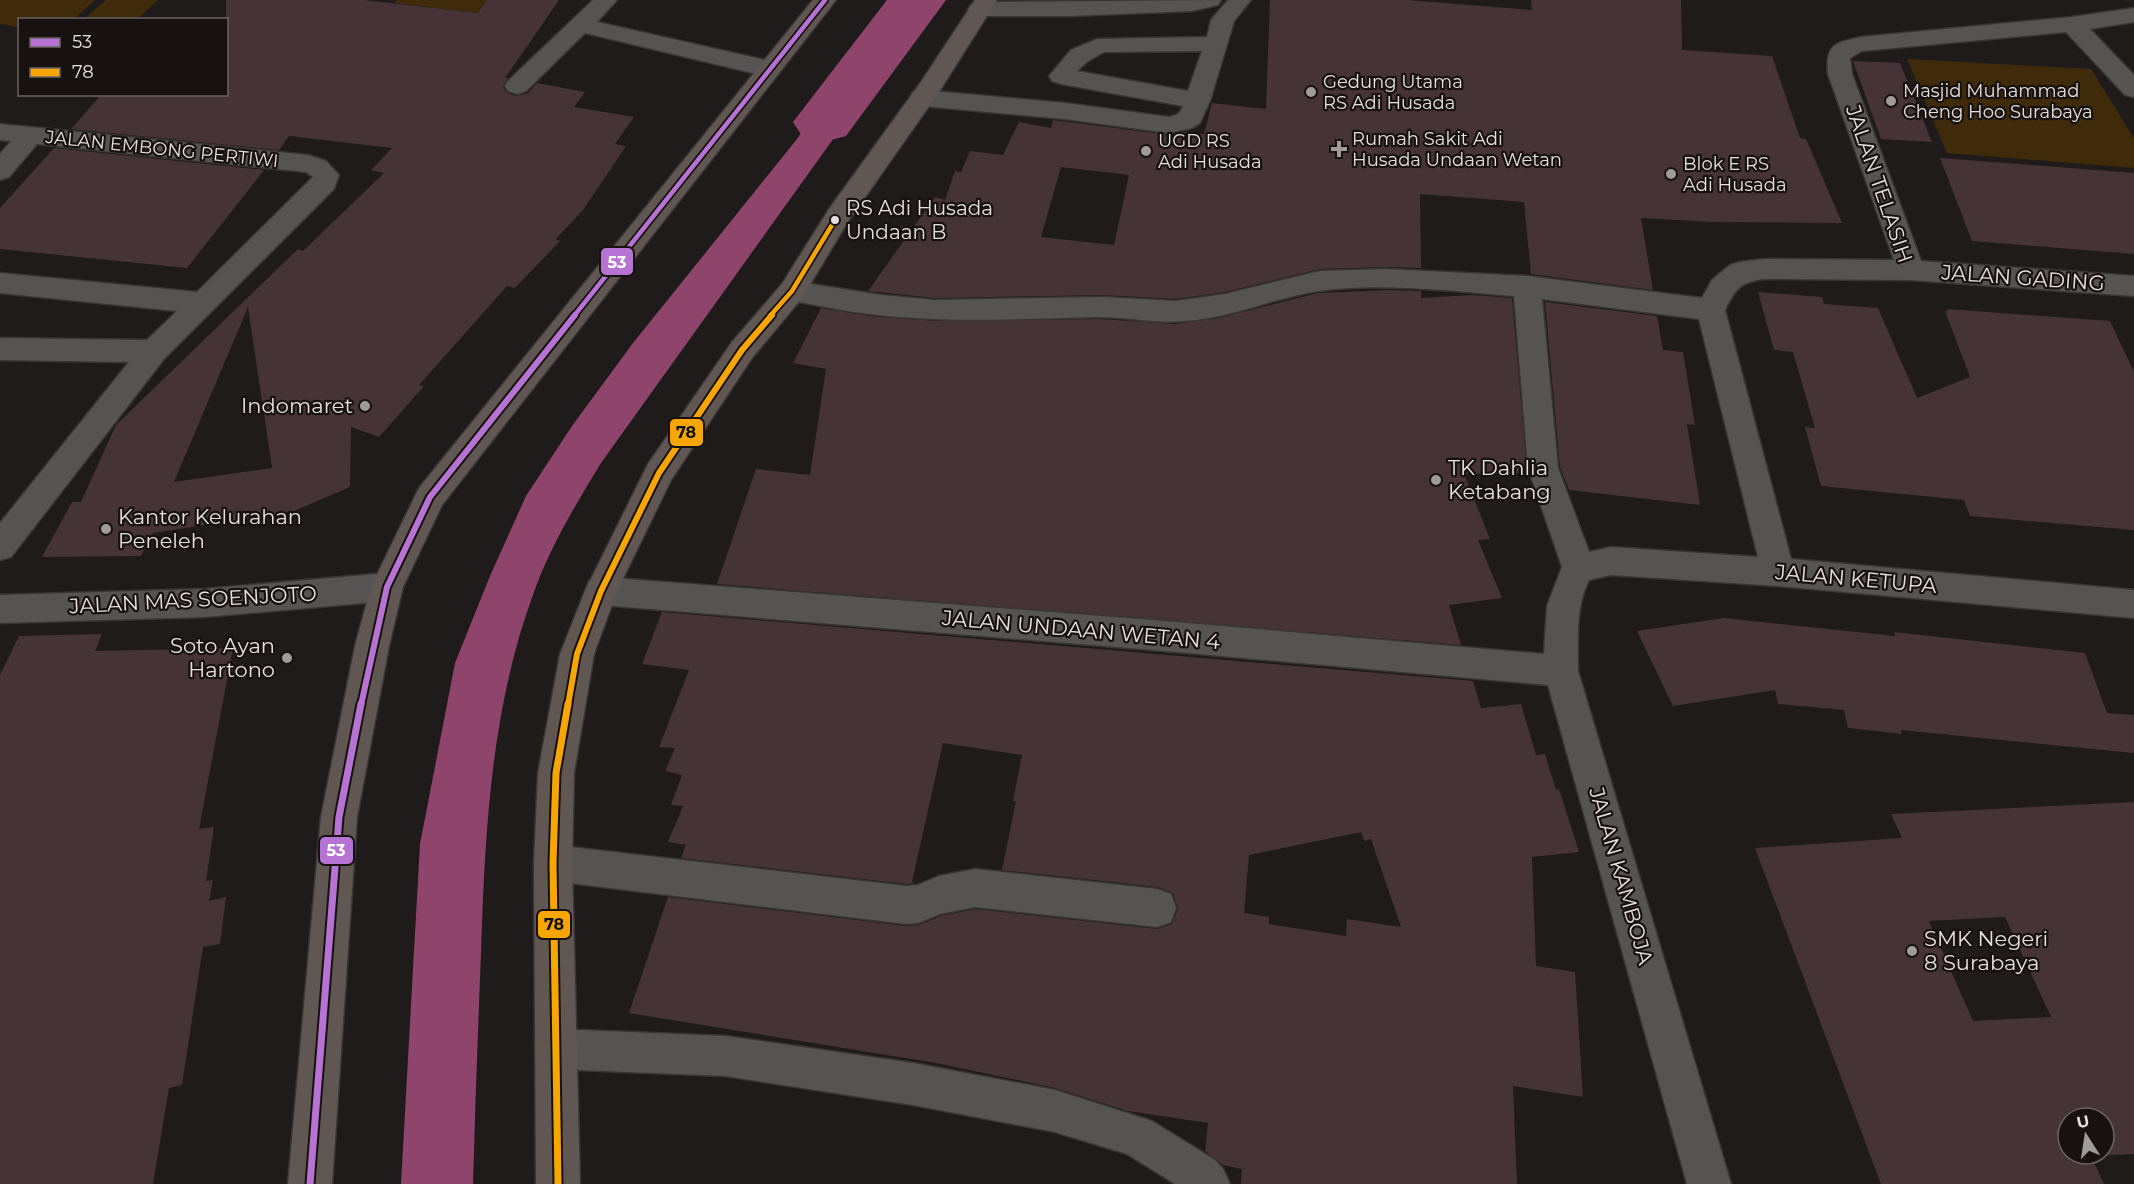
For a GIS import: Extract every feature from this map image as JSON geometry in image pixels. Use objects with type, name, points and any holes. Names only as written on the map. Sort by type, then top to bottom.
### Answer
[{"type":"main road","points":[[310,1184],[339,817],[372,646],[387,587],[430,497],[825,0]]},
{"type":"main road","points":[[558,1184],[553,863],[556,773],[577,654],[601,591],[659,473],[742,350],[792,291],[838,216],[922,98],[983,5]]},
{"type":"street","points":[[517,86],[606,0]]},
{"type":"street","points":[[922,98],[1043,109],[1169,125],[1183,122],[1191,117],[1198,101],[1217,44],[1227,2],[1082,9],[983,5]]},
{"type":"street","name":"JALAN TELASIH","points":[[1711,310],[1722,288],[1740,272],[1764,269],[1911,270],[1840,74],[1838,56],[1847,48],[1861,44],[2072,24],[2134,15]]},
{"type":"street","points":[[2072,24],[2134,88]]},
{"type":"street","points":[[580,25],[769,69]]},
{"type":"street","points":[[1043,109],[1072,60],[1083,51],[1093,47],[1217,44]]},
{"type":"street","points":[[1061,76],[1198,101]]},
{"type":"street","name":"JALAN EMBONG PERTIWI","points":[[0,132],[308,164],[323,171],[326,175],[325,183],[203,303]]},
{"type":"street","points":[[0,171],[31,135]]},
{"type":"street","name":"JALAN GADING","points":[[1911,270],[2134,286]]},
{"type":"street","points":[[792,291],[911,309],[999,312],[1105,307],[1184,311],[1243,301],[1290,286],[1337,279],[1527,286],[1711,310],[1778,572]]},
{"type":"street","points":[[0,283],[203,303]]},
{"type":"street","points":[[1527,286],[1543,468],[1578,568]]},
{"type":"street","points":[[0,547],[154,351],[203,303]]},
{"type":"street","points":[[0,349],[154,351]]},
{"type":"street","name":"JALAN KETUPA","points":[[1578,568],[1611,561],[1778,572],[2134,604]]},
{"type":"street","name":"JALAN KAMBOJA","points":[[1578,568],[1561,608],[1561,671],[1709,1184]]},
{"type":"street","name":"JALAN MAS SOENJOTO","points":[[0,609],[204,603],[387,587]]},
{"type":"street","name":"JALAN UNDAAN WETAN 4","points":[[601,591],[1153,635],[1561,671]]},
{"type":"street","points":[[553,863],[906,905],[918,904],[939,895],[975,888],[1157,908]]},
{"type":"street","points":[[555,1048],[725,1056],[913,1084],[1056,1111],[1137,1136],[1200,1174],[1208,1184]]},
{"type":"shaded area","points":[[0,0],[95,0],[75,18],[18,18],[18,27],[0,24]]},
{"type":"shaded area","points":[[106,0],[158,0],[138,18],[85,18]]},
{"type":"shaded area","points":[[397,0],[487,0],[478,13],[394,3]]},
{"type":"shaded area","points":[[876,28],[907,36],[601,463],[564,526],[540,575],[508,680],[499,725],[488,815],[473,1184],[401,1184],[420,844],[455,663],[490,576],[526,496],[572,426],[633,343],[797,139]]},
{"type":"shaded area","points":[[1907,59],[2091,69],[2134,138],[2134,168],[1947,153]]},
{"type":"building","points":[[226,0],[364,0],[478,13],[487,0],[559,0],[505,78],[508,78],[503,87],[507,93],[516,96],[528,93],[537,83],[585,92],[574,107],[634,117],[615,144],[626,146],[583,210],[556,239],[560,241],[515,288],[507,286],[419,385],[424,386],[379,437],[351,427],[350,487],[294,511],[153,533],[141,556],[42,557],[72,502],[81,502],[116,425],[298,249],[303,251],[384,173],[371,170],[392,148],[289,136],[279,150],[71,129],[100,96],[228,96]],"holes":[[[248,307],[272,468],[174,482]]]},
{"type":"building","name":"Rumah Sakit Adi Husada Undaan Wetan","points":[[1270,0],[1407,0],[1532,10],[1531,0],[1681,0],[1682,50],[1772,56],[1800,138],[1806,139],[1842,223],[1712,222],[1641,218],[1653,290],[1531,274],[1524,202],[1420,194],[1421,268],[1320,269],[1225,292],[1176,299],[1102,295],[935,298],[868,291],[935,197],[945,200],[955,171],[961,172],[970,151],[1003,155],[1019,122],[1051,128],[1053,120],[1169,135],[1185,132],[1204,134],[1212,103],[1266,109]],"holes":[[[1061,167],[1129,175],[1114,245],[1041,237]]]},
{"type":"building","name":"Masjid Muhammad Cheng Hoo Surabaya","points":[[1853,61],[1900,63],[1932,142],[1881,139]]},
{"type":"building","points":[[54,148],[264,170],[187,268],[0,249],[0,208]]},
{"type":"building","points":[[1940,158],[2134,173],[2134,254],[1972,241]]},
{"type":"building","points":[[1421,291],[1421,298],[1472,295],[1512,298],[1527,473],[1464,474],[1490,539],[1478,540],[1502,598],[1449,605],[1461,645],[717,584],[756,469],[810,475],[826,369],[793,363],[821,308],[870,316],[935,321],[1099,319],[1175,324],[1219,318],[1318,293]]},
{"type":"building","points":[[1758,292],[1822,297],[1824,304],[1878,308],[1917,398],[1970,377],[1945,311],[1948,311],[1947,309],[2110,321],[2134,372],[2134,530],[1970,516],[1964,500],[1821,486],[1805,427],[1815,428],[1793,352],[1774,350]]},
{"type":"building","points":[[1545,302],[1657,316],[1663,350],[1683,352],[1695,425],[1687,424],[1700,505],[1569,490],[1560,467]]},
{"type":"building","points":[[662,612],[1473,681],[1481,708],[1521,704],[1536,755],[1545,754],[1579,852],[1532,857],[1536,966],[1575,972],[1583,1097],[1513,1086],[1517,1184],[1241,1184],[1242,1169],[1223,1165],[1205,1151],[1208,1123],[1128,1111],[1055,1088],[936,1063],[629,1013],[668,897],[906,926],[919,925],[941,916],[975,909],[1157,929],[1172,924],[1178,909],[1173,893],[1158,887],[1002,870],[1016,801],[1013,801],[1022,755],[943,743],[912,882],[915,883],[906,884],[681,858],[686,845],[668,842],[683,806],[671,805],[682,775],[665,771],[675,748],[659,747],[689,670],[642,664]],"holes":[[[1361,832],[1364,841],[1371,839],[1401,927],[1347,919],[1346,936],[1269,924],[1269,917],[1244,913],[1249,855]]]},
{"type":"building","points":[[1724,618],[1895,636],[1894,632],[2085,653],[2107,713],[2134,715],[2134,753],[1901,730],[1902,734],[1848,728],[1844,710],[1778,704],[1775,690],[1673,706],[1637,631]]},
{"type":"building","points":[[102,634],[95,651],[233,648],[199,829],[214,827],[206,881],[213,880],[209,901],[226,897],[220,944],[203,947],[182,1085],[169,1088],[153,1184],[0,1184],[0,675],[19,636]]},
{"type":"building","points":[[2134,802],[2134,1154],[2116,1155],[2116,1106],[2056,1106],[2056,1166],[2096,1166],[2104,1184],[1881,1184],[1755,848],[1902,838],[1891,814]],"holes":[[[2005,917],[2051,1017],[1973,1021],[1929,921]]]},
{"type":"waterway","points":[[824,122],[917,0]]},
{"type":"transit line","name":"53","points":[[310,1184],[339,817],[372,646],[387,587],[430,497],[825,0]]},
{"type":"transit line","name":"78","points":[[558,1184],[553,863],[556,773],[577,654],[601,591],[659,473],[742,350],[792,291],[835,220]]},
{"type":"place","name":"Gedung Utama RS Adi Husada","points":[[1311,92]]},
{"type":"place","name":"Masjid Muhammad Cheng Hoo Surabaya","points":[[1891,101]]},
{"type":"place","name":"Rumah Sakit Adi Husada Undaan Wetan","points":[[1339,149]]},
{"type":"place","name":"UGD RS Adi Husada","points":[[1146,151]]},
{"type":"place","name":"Blok E RS Adi Husada","points":[[1671,174]]},
{"type":"place","name":"RS Adi Husada Undaan B","points":[[835,220]]},
{"type":"place","name":"Indomaret","points":[[365,406]]},
{"type":"place","name":"TK Dahlia Ketabang","points":[[1436,480]]},
{"type":"place","name":"Kantor Kelurahan Peneleh","points":[[106,529]]},
{"type":"place","name":"Soto Ayan Hartono","points":[[287,658]]},
{"type":"place","name":"SMK Negeri 8 Surabaya","points":[[1912,951]]}]
